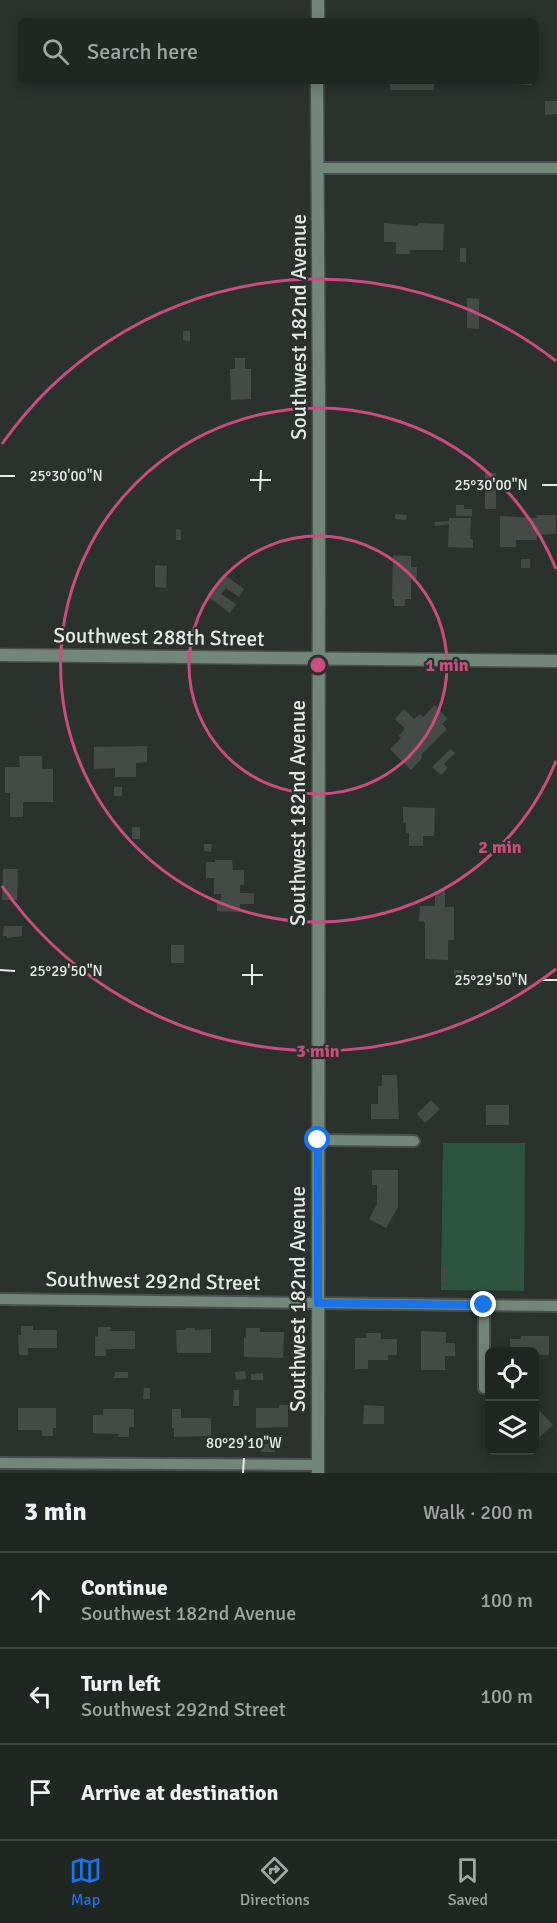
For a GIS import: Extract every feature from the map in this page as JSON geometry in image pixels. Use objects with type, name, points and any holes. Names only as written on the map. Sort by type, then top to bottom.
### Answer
[{"type":"street","points":[[318,0],[318,18]]},
{"type":"street","name":"Southwest 182nd Avenue","points":[[317,84],[318,1469]]},
{"type":"street","points":[[317,168],[557,168]]},
{"type":"street","name":"Southwest 288th Street","points":[[0,654],[557,660]]},
{"type":"street","points":[[318,1140],[414,1141]]},
{"type":"street","name":"Southwest 292nd Street","points":[[0,1299],[557,1306]]},
{"type":"street","points":[[484,1305],[484,1388]]},
{"type":"street","points":[[0,1463],[318,1469]]},
{"type":"green space","points":[[443,1143],[525,1143],[524,1291],[441,1290]]},
{"type":"building","points":[[390,84],[434,84],[434,90],[390,90]]},
{"type":"building","points":[[545,101],[557,101],[557,114],[545,115]]},
{"type":"building","points":[[384,223],[418,226],[418,223],[444,224],[443,250],[410,250],[410,254],[396,254],[396,242],[384,242]]},
{"type":"building","points":[[460,248],[466,248],[466,262],[460,262]]},
{"type":"building","points":[[467,298],[479,299],[479,329],[467,328]]},
{"type":"building","points":[[183,331],[190,331],[190,341],[183,340]]},
{"type":"building","points":[[235,358],[245,358],[245,369],[251,369],[251,399],[231,400],[230,369],[235,369]]},
{"type":"building","points":[[485,473],[496,473],[496,509],[485,509]]},
{"type":"building","points":[[456,505],[464,505],[464,509],[472,509],[472,516],[456,516]]},
{"type":"building","points":[[395,514],[407,515],[406,520],[395,519]]},
{"type":"building","points":[[536,515],[556,515],[556,534],[537,535],[537,540],[516,540],[516,547],[500,547],[500,516],[537,518]]},
{"type":"building","points":[[449,518],[471,518],[470,539],[473,540],[473,548],[448,547],[449,524],[435,526],[434,522],[449,521]]},
{"type":"building","points":[[176,529],[181,530],[181,540],[176,540]]},
{"type":"building","points":[[393,555],[411,556],[411,567],[417,567],[417,578],[411,578],[411,599],[405,599],[405,606],[394,606],[394,599],[392,599]]},
{"type":"building","points":[[521,559],[530,559],[530,568],[521,568]]},
{"type":"building","points":[[155,565],[167,566],[166,588],[155,587]]},
{"type":"building","points":[[223,574],[244,589],[239,597],[226,588],[221,594],[236,604],[230,613],[207,596]]},
{"type":"building","points":[[435,705],[448,719],[442,724],[447,729],[421,755],[422,758],[411,770],[390,749],[401,738],[398,736],[405,729],[395,719],[404,709],[414,719],[420,714],[423,717]]},
{"type":"building","points":[[147,746],[147,762],[136,763],[136,777],[115,777],[115,768],[94,769],[94,747]]},
{"type":"building","points":[[450,749],[455,753],[444,764],[448,768],[441,775],[432,767]]},
{"type":"building","points":[[19,756],[42,756],[42,769],[53,769],[53,802],[23,802],[23,817],[10,817],[10,793],[5,793],[5,767],[20,767]]},
{"type":"building","points":[[114,787],[122,787],[122,796],[114,796]]},
{"type":"building","points":[[403,807],[435,808],[434,836],[423,836],[423,846],[409,846],[409,833],[406,833],[406,823],[403,822]]},
{"type":"building","points":[[132,827],[140,827],[140,839],[132,839]]},
{"type":"building","points":[[204,844],[212,844],[211,852],[204,851]]},
{"type":"building","points":[[215,860],[232,860],[233,870],[244,870],[244,885],[240,885],[240,893],[254,893],[254,904],[240,904],[240,912],[217,911],[217,900],[221,900],[221,894],[214,894],[214,878],[206,878],[206,862],[215,862]]},
{"type":"building","points":[[3,869],[18,869],[17,900],[2,900]]},
{"type":"building","points":[[435,891],[445,891],[445,907],[454,907],[454,940],[448,940],[448,960],[425,959],[425,922],[419,921],[420,906],[435,906]]},
{"type":"building","points":[[4,926],[22,926],[22,936],[7,938],[3,936]]},
{"type":"building","points":[[171,945],[184,945],[184,963],[171,963]]},
{"type":"building","points":[[454,970],[463,970],[463,979],[454,978]]},
{"type":"building","points":[[382,1075],[397,1075],[399,1119],[371,1119],[371,1104],[378,1104],[378,1086],[382,1086]]},
{"type":"building","points":[[431,1100],[440,1109],[425,1123],[417,1114]]},
{"type":"building","points":[[486,1105],[509,1105],[509,1125],[486,1125]]},
{"type":"building","points":[[372,1170],[398,1170],[398,1207],[386,1228],[369,1219],[377,1204],[377,1185],[372,1185]]},
{"type":"building","points":[[441,1265],[448,1265],[448,1282],[441,1282]]},
{"type":"building","points":[[21,1326],[33,1326],[33,1330],[57,1330],[57,1348],[28,1348],[28,1355],[19,1355],[18,1335],[21,1335]]},
{"type":"building","points":[[98,1327],[111,1327],[110,1331],[135,1331],[135,1349],[106,1349],[106,1356],[95,1356],[95,1336],[98,1337]]},
{"type":"building","points":[[186,1328],[211,1329],[211,1353],[177,1353],[176,1330],[186,1330]]},
{"type":"building","points":[[246,1328],[260,1328],[260,1332],[284,1332],[283,1358],[244,1357]]},
{"type":"building","points":[[421,1331],[446,1332],[446,1343],[455,1343],[455,1356],[445,1356],[445,1370],[421,1370]]},
{"type":"building","points":[[366,1333],[381,1333],[381,1339],[397,1339],[397,1355],[388,1355],[388,1360],[368,1360],[368,1369],[355,1369],[355,1338],[366,1338]]},
{"type":"building","points":[[521,1336],[549,1336],[549,1355],[539,1355],[539,1347],[510,1347],[510,1339],[521,1339]]},
{"type":"building","points":[[245,1371],[246,1379],[236,1380],[235,1372]]},
{"type":"building","points":[[115,1372],[128,1372],[128,1378],[114,1378]]},
{"type":"building","points":[[263,1373],[263,1380],[251,1380],[251,1374]]},
{"type":"building","points":[[144,1388],[150,1388],[150,1399],[143,1399]]},
{"type":"building","points":[[234,1390],[239,1390],[239,1406],[233,1406]]},
{"type":"building","points":[[279,1405],[288,1405],[288,1427],[256,1428],[256,1408],[279,1408]]},
{"type":"building","points":[[364,1405],[384,1406],[384,1424],[363,1424]]},
{"type":"building","points":[[18,1408],[56,1408],[56,1428],[53,1428],[53,1436],[42,1436],[42,1430],[18,1430]]},
{"type":"building","points":[[103,1409],[134,1409],[134,1427],[129,1427],[129,1437],[93,1433],[93,1415],[103,1415]]},
{"type":"building","points":[[172,1409],[181,1409],[181,1418],[211,1418],[211,1436],[174,1437]]},
{"type":"building","points":[[539,1410],[553,1425],[539,1438]]},
{"type":"building","points":[[261,1444],[275,1444],[275,1452],[261,1452]]},
{"type":"route","points":[[318,1140],[318,1303],[484,1305]]}]
